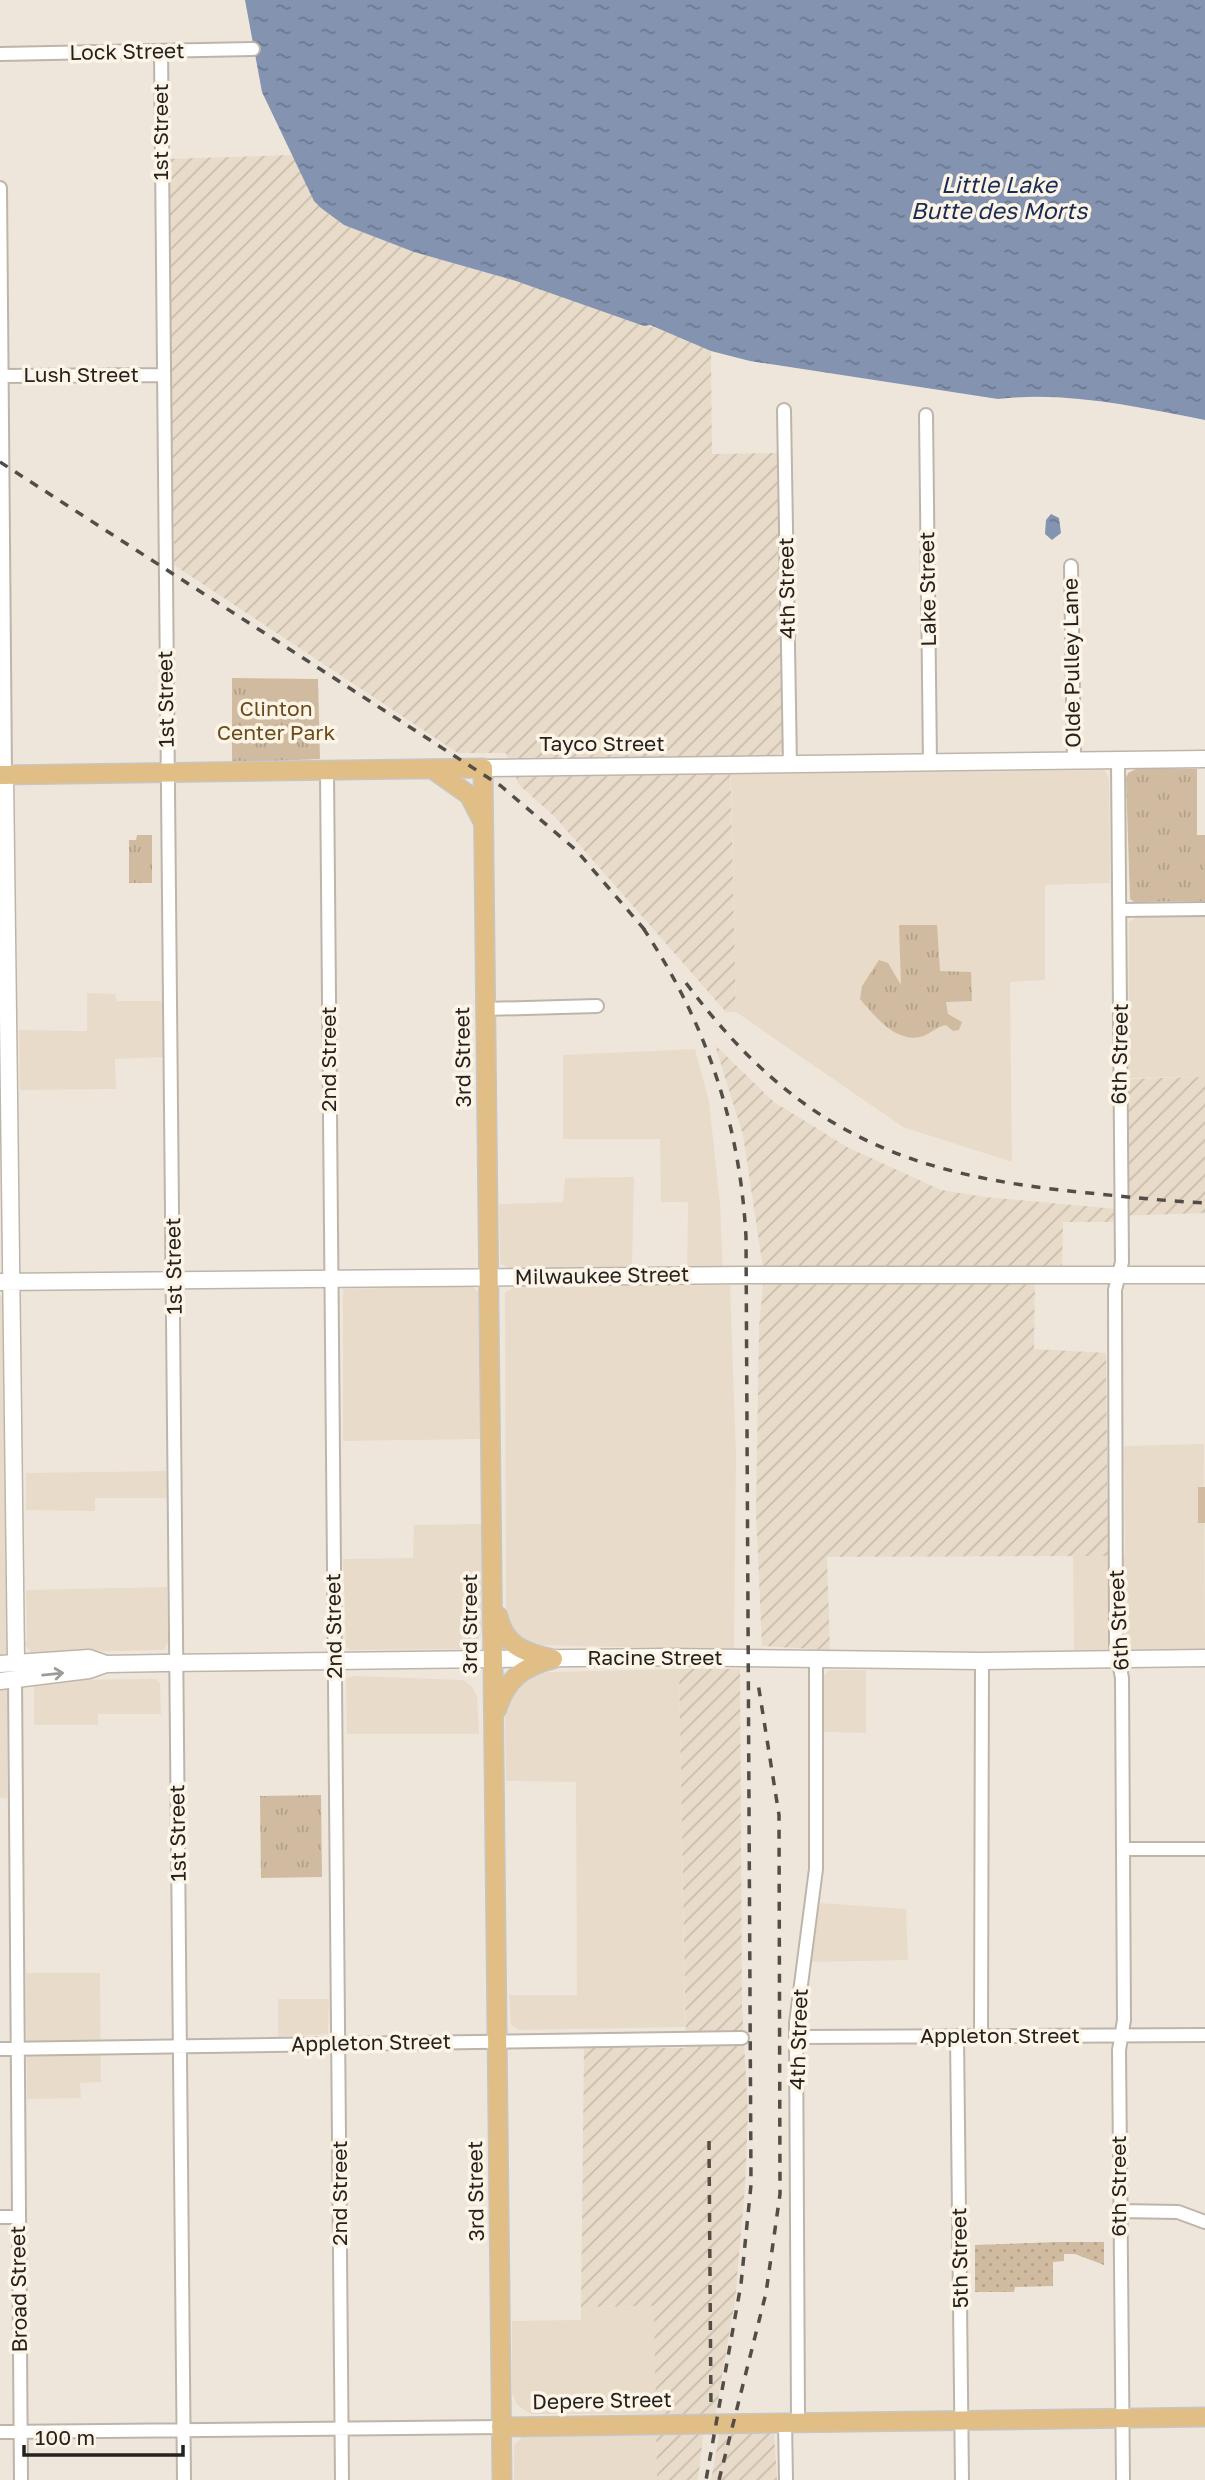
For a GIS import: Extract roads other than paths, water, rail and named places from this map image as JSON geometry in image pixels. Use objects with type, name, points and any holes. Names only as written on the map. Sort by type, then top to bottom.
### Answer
[{"type":"main road","name":"Tayco Street","points":[[3,775],[483,768]]},
{"type":"main road","name":"3rd Street","points":[[483,768],[502,2480]]},
{"type":"main road","points":[[432,769],[469,795],[485,825]]},
{"type":"main road","points":[[493,1592],[501,1628],[511,1644],[531,1654],[553,1658]]},
{"type":"main road","points":[[492,1734],[500,1698],[508,1684],[523,1669],[553,1658]]},
{"type":"main road","name":"Depere Street","points":[[501,2427],[1205,2417]]},
{"type":"street","name":"Lock Street","points":[[0,54],[253,49]]},
{"type":"street","name":"1st Street","points":[[161,51],[184,2480]]},
{"type":"street","points":[[0,188],[8,1662]]},
{"type":"street","name":"Lush Street","points":[[1,376],[162,375]]},
{"type":"street","name":"4th Street","points":[[784,411],[790,765]]},
{"type":"street","name":"Lake Street","points":[[926,415],[930,763]]},
{"type":"street","name":"Olde Pulley Lane","points":[[1071,566],[1074,761]]},
{"type":"street","name":"Tayco Street","points":[[483,768],[1205,759]]},
{"type":"street","name":"6th Street","points":[[1118,761],[1122,1262],[1115,1290],[1115,1356],[1116,1646],[1119,1659],[1123,1849],[1119,2211],[1123,2480]]},
{"type":"street","name":"2nd Street","points":[[327,771],[342,2480]]},
{"type":"street","points":[[1120,910],[1205,909]]},
{"type":"street","points":[[485,1009],[597,1006]]},
{"type":"street","name":"Milwaukee Street","points":[[6,1282],[1205,1275]]},
{"type":"street","name":"Racine Street","points":[[8,1662],[89,1658],[106,1664]]},
{"type":"street","name":"Racine Street","points":[[8,1679],[89,1670],[106,1664],[176,1662],[553,1658],[982,1661],[1205,1658]]},
{"type":"street","name":"4th Street","points":[[786,2480],[792,2421],[796,2037],[816,1869],[816,1659]]},
{"type":"street","points":[[981,2035],[982,1661]]},
{"type":"street","name":"Broad Street","points":[[8,1679],[18,2049],[21,2480]]},
{"type":"street","points":[[1123,1849],[1205,1849]]},
{"type":"street","name":"Appleton Street","points":[[796,2037],[1205,2035]]},
{"type":"street","name":"5th Street","points":[[957,2036],[962,2480]]},
{"type":"street","name":"Appleton Street","points":[[0,2049],[742,2038]]},
{"type":"street","points":[[1119,2211],[1178,2212],[1205,2222]]},
{"type":"street","points":[[0,2217],[18,2217]]},
{"type":"street","name":"Depere Street","points":[[0,2432],[183,2428],[501,2427]]},
{"type":"water","name":"Little Lake Butte des Morts","points":[[245,0],[1205,0],[1205,420],[1076,399],[998,399],[750,361],[711,351],[650,325],[644,326],[516,281],[414,252],[344,225],[314,201],[262,92]]},
{"type":"water","points":[[1051,514],[1059,518],[1061,533],[1052,540],[1045,534],[1046,520]]},
{"type":"railway","points":[[0,462],[501,786],[576,850],[650,936]]},
{"type":"railway","points":[[643,928],[685,1000],[716,1075],[736,1154],[746,1237],[751,2185],[741,2284],[706,2480]]},
{"type":"railway","points":[[686,983],[728,1034],[771,1077],[815,1111],[861,1138],[911,1159],[965,1174],[1024,1185],[1205,1203]]},
{"type":"railway","points":[[719,2480],[766,2293],[780,2194],[779,1815],[758,1683]]},
{"type":"railway","points":[[709,2141],[711,2411]]},
{"type":"park label","name":"Clinton Center Park","points":[[276,721]]}]
